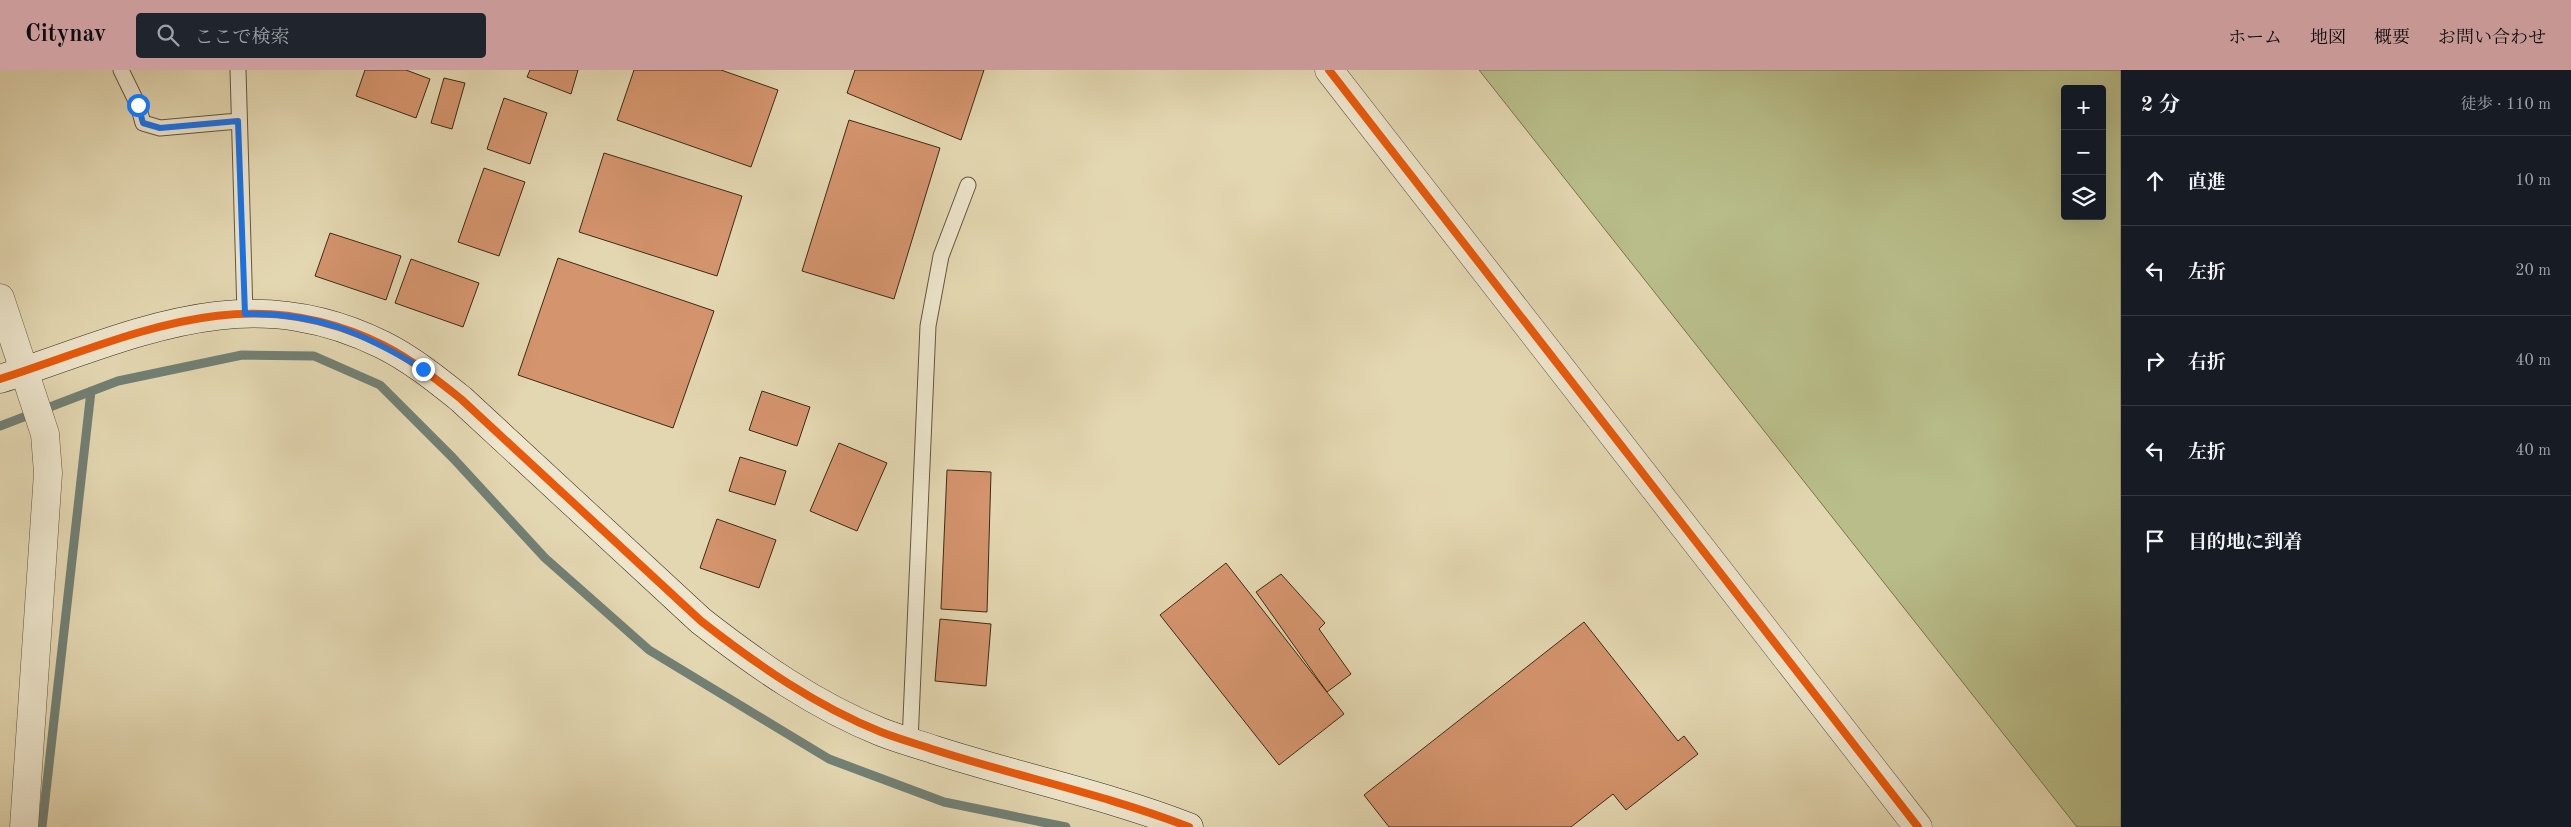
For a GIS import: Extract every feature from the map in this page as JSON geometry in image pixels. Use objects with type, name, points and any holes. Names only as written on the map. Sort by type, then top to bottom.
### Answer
[{"type":"street","points":[[1329,70],[1918,827]]},
{"type":"street","points":[[0,298],[18,378],[45,434],[48,473],[24,827]]},
{"type":"street","points":[[18,378],[120,337],[186,319],[245,314],[311,318],[328,323],[384,345],[423,369],[461,399],[701,621],[732,645],[824,704],[881,732],[910,742],[1018,776],[1143,809],[1189,827]]},
{"type":"lane","points":[[121,70],[138,105],[143,123],[160,128],[238,121]]},
{"type":"lane","points":[[238,70],[245,314]]},
{"type":"lane","points":[[910,742],[928,326],[941,256],[968,186]]},
{"type":"green space","points":[[1479,70],[2121,70],[2121,827],[2077,827]]},
{"type":"building","points":[[365,70],[406,70],[430,79],[416,118],[356,96]]},
{"type":"building","points":[[530,70],[578,70],[571,94],[527,77]]},
{"type":"building","points":[[634,70],[721,70],[778,90],[751,167],[617,120]]},
{"type":"building","points":[[855,70],[984,70],[961,140],[847,93]]},
{"type":"building","points":[[444,78],[465,83],[452,129],[431,123]]},
{"type":"building","points":[[504,98],[547,113],[530,164],[487,149]]},
{"type":"building","points":[[849,120],[940,148],[894,299],[802,271]]},
{"type":"building","points":[[604,153],[742,196],[717,276],[579,232]]},
{"type":"building","points":[[484,168],[525,182],[499,256],[458,242]]},
{"type":"building","points":[[330,233],[401,256],[386,300],[315,276]]},
{"type":"building","points":[[558,258],[714,311],[673,428],[518,375]]},
{"type":"building","points":[[411,259],[479,283],[463,327],[395,303]]},
{"type":"building","points":[[762,391],[810,407],[797,446],[749,430]]},
{"type":"building","points":[[839,443],[887,463],[857,531],[810,511]]},
{"type":"building","points":[[740,457],[786,471],[775,505],[729,491]]},
{"type":"building","points":[[947,470],[991,472],[987,612],[941,609]]},
{"type":"building","points":[[717,519],[776,540],[759,588],[700,568]]},
{"type":"building","points":[[1226,563],[1344,714],[1279,765],[1160,615]]},
{"type":"building","points":[[1281,574],[1325,623],[1319,629],[1351,674],[1327,692],[1256,592]]},
{"type":"building","points":[[940,619],[991,624],[986,686],[935,681]]},
{"type":"building","points":[[1584,622],[1678,741],[1684,736],[1698,754],[1626,810],[1613,794],[1571,827],[1389,827],[1364,795]]},
{"type":"waterway","points":[[0,426],[118,381],[242,355],[314,356],[380,385],[453,458],[545,558],[649,650],[829,759],[944,802],[1066,827]]},
{"type":"waterway","points":[[42,827],[91,391]]},
{"type":"cycle path","points":[[1329,70],[1918,827]]},
{"type":"cycle path","points":[[0,379],[143,331],[190,320],[236,314],[284,315],[332,325],[383,345],[413,363],[442,384],[461,399],[701,621],[743,653],[810,697],[857,722],[894,737],[967,760],[1127,805],[1189,827]]},
{"type":"route","points":[[138,105],[143,123],[160,128],[238,121],[245,314],[263,313],[311,318],[345,328],[384,345],[423,369]]}]
